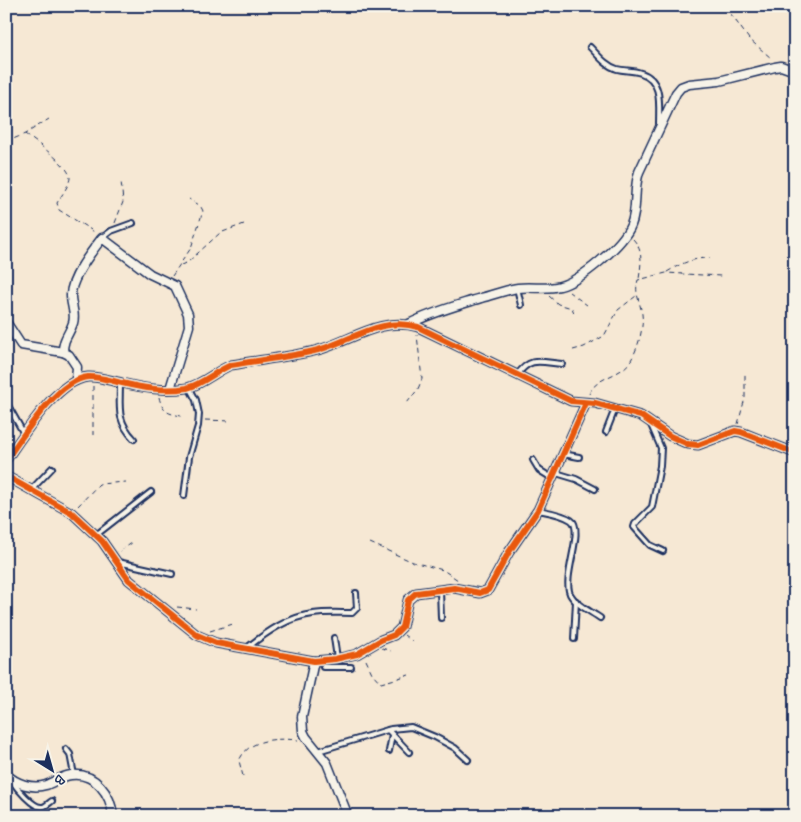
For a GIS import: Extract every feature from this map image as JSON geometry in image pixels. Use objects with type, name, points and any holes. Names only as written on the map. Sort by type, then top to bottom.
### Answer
[{"type":"street","points":[[6,460],[39,413],[64,388],[76,380],[92,378],[156,389],[189,387],[231,365],[318,350],[370,329],[409,324],[433,312],[517,288],[560,286],[570,282],[611,252],[624,239],[631,225],[634,213],[636,181],[659,128],[676,94],[682,87],[689,84],[719,81],[782,66],[795,71]]},
{"type":"street","points":[[63,352],[63,343],[74,317],[70,295],[72,289],[84,262],[102,238],[150,274],[168,282],[178,290],[190,320],[170,389]]},
{"type":"street","points":[[6,322],[21,345],[63,352],[74,361],[77,367],[76,380]]},
{"type":"street","points":[[409,324],[564,398],[586,403],[594,402],[641,416],[670,436],[688,444],[698,445],[710,442],[735,431],[795,453]]},
{"type":"street","points":[[6,476],[72,513],[96,535],[129,580],[197,635],[216,643],[315,665],[362,652],[399,632],[408,600],[416,593],[459,588],[483,592],[491,586],[509,552],[538,510],[586,403]]},
{"type":"street","points":[[315,665],[302,717],[303,731],[330,770],[347,815]]},
{"type":"street","points":[[8,776],[23,784],[32,786],[44,786],[68,775],[93,781],[106,791],[112,804],[113,816]]},
{"type":"lane","points":[[590,47],[605,62],[616,69],[640,73],[648,76],[653,81],[659,98],[659,128]]},
{"type":"lane","points":[[102,238],[111,231],[133,222]]},
{"type":"lane","points":[[517,288],[521,305]]},
{"type":"lane","points":[[517,375],[528,363],[562,364]]},
{"type":"lane","points":[[120,383],[122,424],[134,439]]},
{"type":"lane","points":[[184,496],[199,408],[189,387]]},
{"type":"lane","points":[[6,402],[24,434]]},
{"type":"lane","points":[[606,432],[615,409]]},
{"type":"lane","points":[[649,420],[660,448],[660,466],[652,507],[638,520],[634,527],[650,545],[663,551]]},
{"type":"lane","points":[[563,454],[579,457]]},
{"type":"lane","points":[[533,460],[538,470],[576,479],[595,489]]},
{"type":"lane","points":[[30,490],[52,468]]},
{"type":"lane","points":[[96,535],[152,492]]},
{"type":"lane","points":[[538,510],[572,520],[576,528],[568,586],[570,594],[576,601],[600,618]]},
{"type":"lane","points":[[114,559],[172,574]]},
{"type":"lane","points":[[440,590],[441,618]]},
{"type":"lane","points":[[246,649],[265,633],[305,616],[326,613],[352,613],[357,608],[356,593]]},
{"type":"lane","points":[[574,638],[576,601]]},
{"type":"lane","points":[[334,638],[337,659]]},
{"type":"lane","points":[[324,667],[351,668]]},
{"type":"lane","points":[[318,751],[403,727],[419,729],[455,748],[468,760]]},
{"type":"lane","points":[[388,730],[409,752]]},
{"type":"lane","points":[[389,751],[392,735]]},
{"type":"lane","points":[[66,749],[70,754],[74,775]]},
{"type":"lane","points":[[8,776],[16,787],[38,807],[52,802]]},
{"type":"path","points":[[724,6],[749,39],[760,50],[782,66]]},
{"type":"path","points":[[6,142],[24,134],[48,119]]},
{"type":"path","points":[[24,134],[52,155],[69,175],[70,179],[57,203],[59,210],[84,224],[102,238]]},
{"type":"path","points":[[111,231],[123,202],[121,181]]},
{"type":"path","points":[[168,282],[191,248],[203,211],[201,207],[189,199]]},
{"type":"path","points":[[180,264],[183,265],[188,262],[220,233],[244,224]]},
{"type":"path","points":[[586,403],[596,382],[626,367],[631,361],[642,330],[642,315],[636,288],[641,252],[638,245],[627,233]]},
{"type":"path","points":[[638,280],[666,273],[688,260],[710,258]]},
{"type":"path","points":[[666,273],[721,276]]},
{"type":"path","points":[[560,286],[587,305]]},
{"type":"path","points":[[542,288],[558,304],[572,308],[575,315]]},
{"type":"path","points":[[573,350],[584,348],[604,336],[618,310],[637,296]]},
{"type":"path","points":[[407,403],[418,389],[422,379],[417,342],[418,327]]},
{"type":"path","points":[[735,431],[745,398],[745,373]]},
{"type":"path","points":[[92,378],[93,435]]},
{"type":"path","points":[[156,389],[163,410],[186,417]]},
{"type":"path","points":[[198,420],[231,421]]},
{"type":"path","points":[[72,513],[99,484],[126,482]]},
{"type":"path","points":[[114,559],[132,543]]},
{"type":"path","points":[[370,543],[413,562],[443,570],[470,590]]},
{"type":"path","points":[[178,607],[196,609]]},
{"type":"path","points":[[197,635],[234,624]]},
{"type":"path","points":[[362,652],[372,673],[381,683],[409,675]]},
{"type":"path","points":[[243,776],[238,761],[245,751],[253,746],[265,740],[275,738],[309,741]]},
{"type":"cycle path","points":[[6,460],[31,424],[53,398],[76,380],[92,377],[154,389],[171,390],[187,388],[199,384],[231,365],[318,350],[379,327],[404,324],[418,327],[571,401],[595,403],[641,416],[670,436],[688,444],[698,445],[735,431],[795,453]]},
{"type":"cycle path","points":[[6,476],[72,513],[102,541],[129,580],[197,635],[216,643],[314,661],[335,659],[357,654],[394,635],[402,627],[408,600],[416,593],[454,588],[480,593],[488,590],[509,552],[538,510],[586,403]]}]
